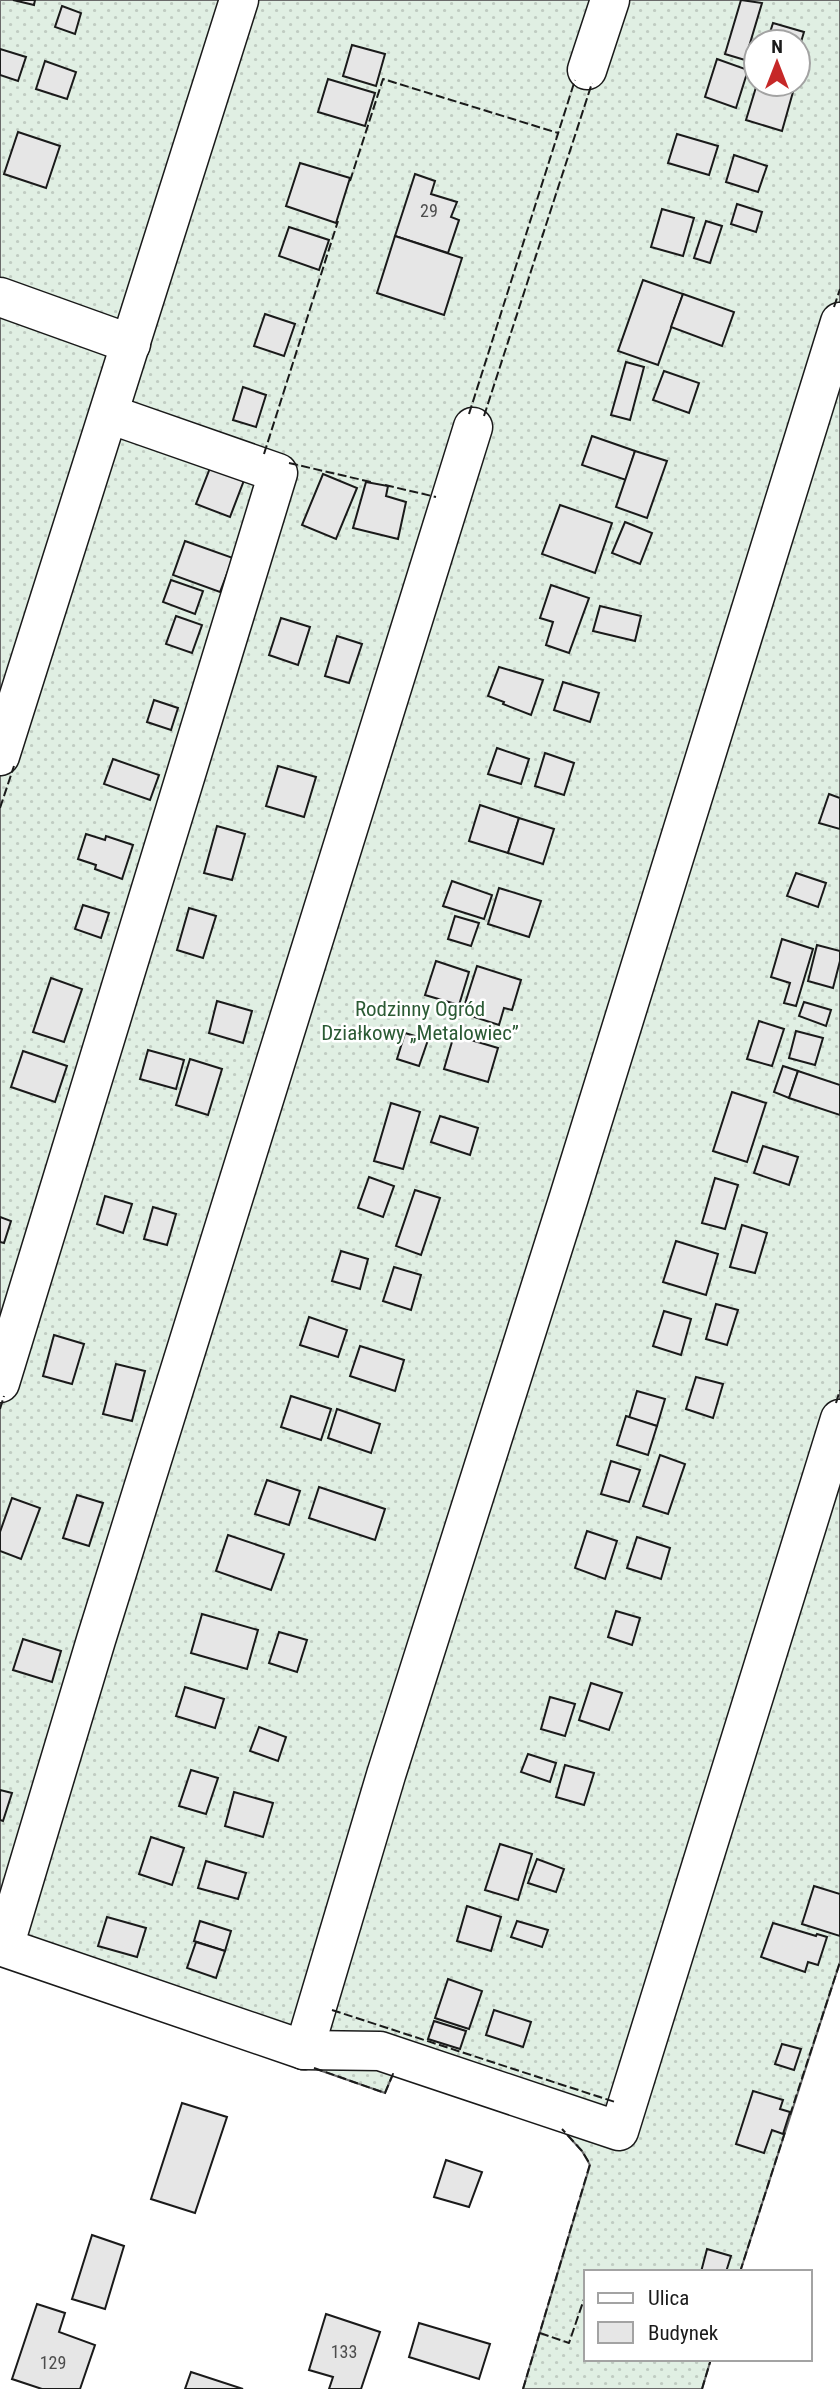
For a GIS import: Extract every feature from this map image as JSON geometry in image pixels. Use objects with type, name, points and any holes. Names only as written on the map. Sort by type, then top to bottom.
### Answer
[{"type":"lane","points":[[0,756],[239,0]]},
{"type":"lane","points":[[587,70],[610,0]]},
{"type":"lane","points":[[0,297],[131,344]]},
{"type":"lane","points":[[304,2050],[390,1762],[569,1197],[840,322]]},
{"type":"lane","points":[[0,1383],[278,473],[108,414]]},
{"type":"lane","points":[[473,427],[2,1947],[304,2050],[380,2051],[619,2131],[840,1419]]},
{"type":"green space","name":"Rodzinny Ogród Działkowy „Metalowiec”","points":[[0,0],[840,0],[840,1962],[741,2270],[584,2270],[584,2361],[710,2361],[702,2389],[523,2389],[590,2165],[582,2151],[561,2128],[393,2074],[385,2093],[0,1959]]},
{"type":"building","points":[[13,0],[35,0],[34,5]]},
{"type":"building","points":[[741,0],[762,3],[755,28],[742,28],[742,59],[725,54]]},
{"type":"building","points":[[62,6],[81,13],[75,34],[55,27]]},
{"type":"building","points":[[773,23],[790,28],[771,28]]},
{"type":"building","points":[[352,45],[385,54],[376,86],[343,76]]},
{"type":"building","points":[[0,49],[26,57],[18,81],[0,75]]},
{"type":"building","points":[[717,59],[742,68],[742,89],[736,108],[705,97]]},
{"type":"building","points":[[45,61],[76,72],[67,99],[36,89]]},
{"type":"building","points":[[328,79],[375,93],[365,126],[318,112]]},
{"type":"building","points":[[753,98],[791,98],[782,131],[746,120]]},
{"type":"building","points":[[18,132],[60,146],[46,188],[4,174]]},
{"type":"building","points":[[677,134],[718,146],[709,175],[668,163]]},
{"type":"building","points":[[734,155],[767,166],[758,192],[726,182]]},
{"type":"building","points":[[300,163],[350,178],[336,223],[286,206]]},
{"type":"building","points":[[415,174],[435,181],[431,194],[457,202],[451,217],[459,220],[448,253],[395,236]]},
{"type":"building","points":[[737,204],[762,212],[756,232],[731,224]]},
{"type":"building","points":[[662,209],[694,218],[683,256],[651,247]]},
{"type":"building","points":[[706,221],[722,226],[710,263],[694,258]]},
{"type":"building","points":[[289,227],[329,240],[319,270],[279,256]]},
{"type":"building","points":[[395,236],[462,258],[444,315],[377,293]]},
{"type":"building","points":[[643,280],[683,294],[658,365],[618,351]]},
{"type":"building","points":[[683,294],[734,312],[722,346],[671,327]]},
{"type":"building","points":[[265,314],[295,324],[284,356],[254,346]]},
{"type":"building","points":[[626,362],[644,367],[630,420],[611,415]]},
{"type":"building","points":[[664,371],[699,383],[689,413],[653,400]]},
{"type":"building","points":[[243,387],[266,395],[256,427],[233,420]]},
{"type":"building","points":[[592,436],[635,451],[626,480],[582,465]]},
{"type":"building","points":[[635,451],[667,461],[647,518],[616,507]]},
{"type":"building","points":[[212,463],[246,475],[230,517],[196,504]]},
{"type":"building","points":[[323,474],[357,488],[336,539],[302,525]]},
{"type":"building","points":[[366,482],[388,486],[386,496],[406,502],[398,539],[353,528]]},
{"type":"building","points":[[560,505],[612,523],[595,573],[542,554]]},
{"type":"building","points":[[625,522],[652,533],[640,564],[612,553]]},
{"type":"building","points":[[185,541],[233,558],[220,592],[173,575]]},
{"type":"building","points":[[171,580],[203,591],[195,614],[163,602]]},
{"type":"building","points":[[551,585],[589,598],[569,653],[546,645],[553,622],[540,618]]},
{"type":"building","points":[[600,606],[641,616],[635,641],[593,631]]},
{"type":"building","points":[[176,616],[202,625],[192,653],[166,644]]},
{"type":"building","points":[[281,618],[310,627],[298,665],[269,655]]},
{"type":"building","points":[[337,636],[362,644],[349,683],[325,676]]},
{"type":"building","points":[[499,667],[543,680],[531,715],[488,696]]},
{"type":"building","points":[[563,682],[599,693],[590,722],[554,710]]},
{"type":"building","points":[[154,700],[178,708],[171,730],[147,722]]},
{"type":"building","points":[[497,748],[529,759],[521,784],[488,774]]},
{"type":"building","points":[[545,753],[574,763],[564,795],[535,786]]},
{"type":"building","points":[[113,759],[159,775],[150,800],[104,784]]},
{"type":"building","points":[[278,766],[316,777],[304,817],[266,806]]},
{"type":"building","points":[[829,794],[840,798],[840,829],[819,823]]},
{"type":"building","points":[[480,805],[519,818],[508,853],[469,841]]},
{"type":"building","points":[[519,818],[554,829],[543,864],[508,853]]},
{"type":"building","points":[[217,826],[245,834],[232,880],[204,873]]},
{"type":"building","points":[[86,834],[105,840],[106,836],[133,845],[122,879],[78,859]]},
{"type":"building","points":[[796,873],[826,883],[818,907],[787,896]]},
{"type":"building","points":[[452,881],[492,895],[484,919],[443,906]]},
{"type":"building","points":[[499,888],[541,901],[529,937],[488,924]]},
{"type":"building","points":[[83,905],[109,913],[101,938],[75,929]]},
{"type":"building","points":[[189,908],[216,916],[203,958],[177,950]]},
{"type":"building","points":[[455,916],[479,923],[471,946],[448,939]]},
{"type":"building","points":[[782,939],[813,949],[796,1006],[784,1003],[790,983],[771,977]]},
{"type":"building","points":[[817,945],[840,951],[833,988],[808,981]]},
{"type":"building","points":[[436,961],[469,972],[459,1005],[425,995]]},
{"type":"building","points":[[477,966],[521,980],[512,1010],[504,1008],[499,1025],[462,1013]]},
{"type":"building","points":[[51,978],[82,989],[64,1042],[33,1032]]},
{"type":"building","points":[[217,1001],[252,1011],[243,1043],[209,1033]]},
{"type":"building","points":[[804,1002],[831,1010],[826,1026],[799,1016]]},
{"type":"building","points":[[759,1021],[784,1029],[772,1066],[747,1059]]},
{"type":"building","points":[[796,1031],[823,1038],[815,1065],[789,1058]]},
{"type":"building","points":[[405,1033],[428,1040],[419,1066],[397,1059]]},
{"type":"building","points":[[454,1035],[498,1048],[488,1082],[444,1069]]},
{"type":"building","points":[[148,1050],[184,1060],[176,1089],[140,1079]]},
{"type":"building","points":[[23,1051],[67,1066],[55,1102],[11,1087]]},
{"type":"building","points":[[190,1059],[222,1069],[208,1115],[176,1105]]},
{"type":"building","points":[[783,1066],[798,1071],[789,1098],[774,1092]]},
{"type":"building","points":[[798,1071],[840,1085],[840,1115],[789,1098]]},
{"type":"building","points":[[732,1092],[766,1103],[747,1162],[713,1151]]},
{"type":"building","points":[[391,1103],[420,1112],[403,1169],[374,1161]]},
{"type":"building","points":[[440,1116],[478,1128],[470,1155],[431,1142]]},
{"type":"building","points":[[763,1146],[798,1157],[789,1185],[754,1173]]},
{"type":"building","points":[[369,1177],[394,1186],[383,1217],[358,1208]]},
{"type":"building","points":[[715,1178],[738,1185],[725,1229],[702,1223]]},
{"type":"building","points":[[415,1190],[440,1198],[421,1255],[396,1246]]},
{"type":"building","points":[[105,1196],[132,1204],[123,1233],[97,1224]]},
{"type":"building","points":[[153,1207],[176,1214],[167,1245],[144,1239]]},
{"type":"building","points":[[0,1217],[11,1221],[4,1243],[0,1242]]},
{"type":"building","points":[[742,1225],[767,1233],[755,1273],[730,1267]]},
{"type":"building","points":[[676,1241],[718,1254],[706,1295],[663,1282]]},
{"type":"building","points":[[341,1251],[368,1259],[360,1289],[332,1281]]},
{"type":"building","points":[[394,1267],[421,1275],[411,1310],[383,1301]]},
{"type":"building","points":[[716,1304],[738,1310],[727,1345],[706,1339]]},
{"type":"building","points":[[664,1311],[691,1319],[681,1355],[653,1346]]},
{"type":"building","points":[[309,1317],[347,1330],[338,1357],[300,1345]]},
{"type":"building","points":[[54,1335],[84,1344],[72,1384],[43,1376]]},
{"type":"building","points":[[360,1346],[404,1360],[395,1391],[350,1376]]},
{"type":"building","points":[[116,1364],[145,1371],[132,1421],[103,1414]]},
{"type":"building","points":[[696,1377],[723,1384],[713,1418],[686,1409]]},
{"type":"building","points":[[637,1391],[665,1399],[657,1426],[629,1418]]},
{"type":"building","points":[[291,1396],[331,1409],[321,1440],[281,1427]]},
{"type":"building","points":[[337,1409],[380,1424],[371,1453],[328,1438]]},
{"type":"building","points":[[626,1416],[657,1426],[648,1455],[617,1445]]},
{"type":"building","points":[[660,1455],[685,1464],[668,1514],[643,1506]]},
{"type":"building","points":[[611,1461],[640,1470],[629,1502],[601,1494]]},
{"type":"building","points":[[267,1480],[300,1491],[289,1525],[255,1514]]},
{"type":"building","points":[[319,1487],[385,1509],[375,1540],[309,1518]]},
{"type":"building","points":[[77,1495],[103,1503],[89,1546],[63,1538]]},
{"type":"building","points":[[12,1498],[40,1508],[21,1559],[0,1551],[0,1532]]},
{"type":"building","points":[[587,1531],[617,1541],[605,1579],[575,1568]]},
{"type":"building","points":[[228,1535],[284,1554],[271,1590],[216,1571]]},
{"type":"building","points":[[637,1537],[670,1548],[661,1579],[627,1568]]},
{"type":"building","points":[[616,1611],[640,1618],[632,1645],[608,1637]]},
{"type":"building","points":[[202,1614],[258,1630],[247,1669],[191,1653]]},
{"type":"building","points":[[279,1632],[307,1640],[297,1672],[269,1663]]},
{"type":"building","points":[[23,1639],[61,1651],[52,1682],[13,1670]]},
{"type":"building","points":[[591,1683],[622,1693],[609,1730],[579,1720]]},
{"type":"building","points":[[185,1687],[224,1699],[215,1728],[176,1716]]},
{"type":"building","points":[[550,1697],[575,1704],[565,1736],[541,1729]]},
{"type":"building","points":[[259,1727],[286,1737],[278,1761],[250,1751]]},
{"type":"building","points":[[528,1754],[556,1763],[550,1782],[521,1772]]},
{"type":"building","points":[[565,1765],[594,1773],[584,1805],[556,1797]]},
{"type":"building","points":[[191,1770],[218,1778],[206,1814],[179,1806]]},
{"type":"building","points":[[0,1790],[12,1793],[3,1821],[0,1820]]},
{"type":"building","points":[[234,1792],[273,1803],[263,1837],[225,1826]]},
{"type":"building","points":[[151,1837],[184,1848],[172,1885],[139,1874]]},
{"type":"building","points":[[500,1844],[532,1854],[518,1900],[485,1890]]},
{"type":"building","points":[[537,1859],[564,1869],[556,1892],[528,1883]]},
{"type":"building","points":[[206,1861],[246,1873],[238,1899],[198,1888]]},
{"type":"building","points":[[814,1886],[840,1894],[840,1936],[802,1924]]},
{"type":"building","points":[[467,1906],[501,1917],[491,1951],[457,1941]]},
{"type":"building","points":[[107,1917],[146,1928],[137,1957],[98,1946]]},
{"type":"building","points":[[200,1921],[231,1931],[225,1951],[194,1941]]},
{"type":"building","points":[[517,1921],[548,1930],[542,1947],[511,1937]]},
{"type":"building","points":[[773,1923],[827,1937],[818,1965],[808,1962],[805,1972],[761,1957]]},
{"type":"building","points":[[196,1942],[225,1951],[216,1978],[187,1968]]},
{"type":"building","points":[[448,1979],[482,1991],[469,2029],[435,2018]]},
{"type":"building","points":[[494,2010],[531,2022],[523,2047],[486,2035]]},
{"type":"building","points":[[434,2021],[466,2031],[460,2049],[428,2039]]},
{"type":"building","points":[[782,2044],[801,2049],[794,2070],[775,2064]]},
{"type":"building","points":[[753,2091],[783,2100],[780,2109],[790,2112],[783,2134],[772,2130],[764,2153],[736,2144]]},
{"type":"building","points":[[182,2103],[227,2117],[195,2213],[151,2199]]},
{"type":"building","points":[[446,2160],[482,2172],[469,2207],[434,2197]]},
{"type":"building","points":[[92,2235],[124,2246],[105,2309],[72,2299]]},
{"type":"building","points":[[707,2249],[731,2256],[727,2270],[702,2270]]},
{"type":"building","points":[[37,2304],[65,2313],[59,2332],[95,2345],[80,2389],[42,2389],[12,2379]]},
{"type":"building","points":[[326,2314],[380,2332],[361,2389],[329,2389],[333,2377],[309,2370]]},
{"type":"building","points":[[419,2323],[490,2344],[479,2379],[409,2357]]},
{"type":"building","points":[[191,2372],[243,2389],[185,2389]]},
{"type":"fence","points":[[350,181],[383,79],[558,133]]},
{"type":"fence","points":[[469,414],[575,80]]},
{"type":"fence","points":[[484,416],[592,83]]},
{"type":"fence","points":[[264,454],[338,221]]},
{"type":"fence","points":[[834,307],[840,289]]},
{"type":"fence","points":[[289,463],[371,482]]},
{"type":"fence","points":[[385,485],[436,497]]},
{"type":"fence","points":[[0,808],[14,766]]},
{"type":"fence","points":[[836,1403],[840,1390]]},
{"type":"fence","points":[[0,1409],[4,1396]]},
{"type":"fence","points":[[790,2115],[840,1962]]},
{"type":"fence","points":[[332,2010],[615,2102]]},
{"type":"fence","points":[[314,2068],[385,2093],[393,2074],[396,2075]]},
{"type":"fence","points":[[523,2389],[590,2164],[562,2129]]},
{"type":"fence","points":[[741,2270],[785,2132]]},
{"type":"fence","points":[[540,2333],[569,2343],[584,2299]]},
{"type":"fence","points":[[702,2389],[710,2361]]}]
